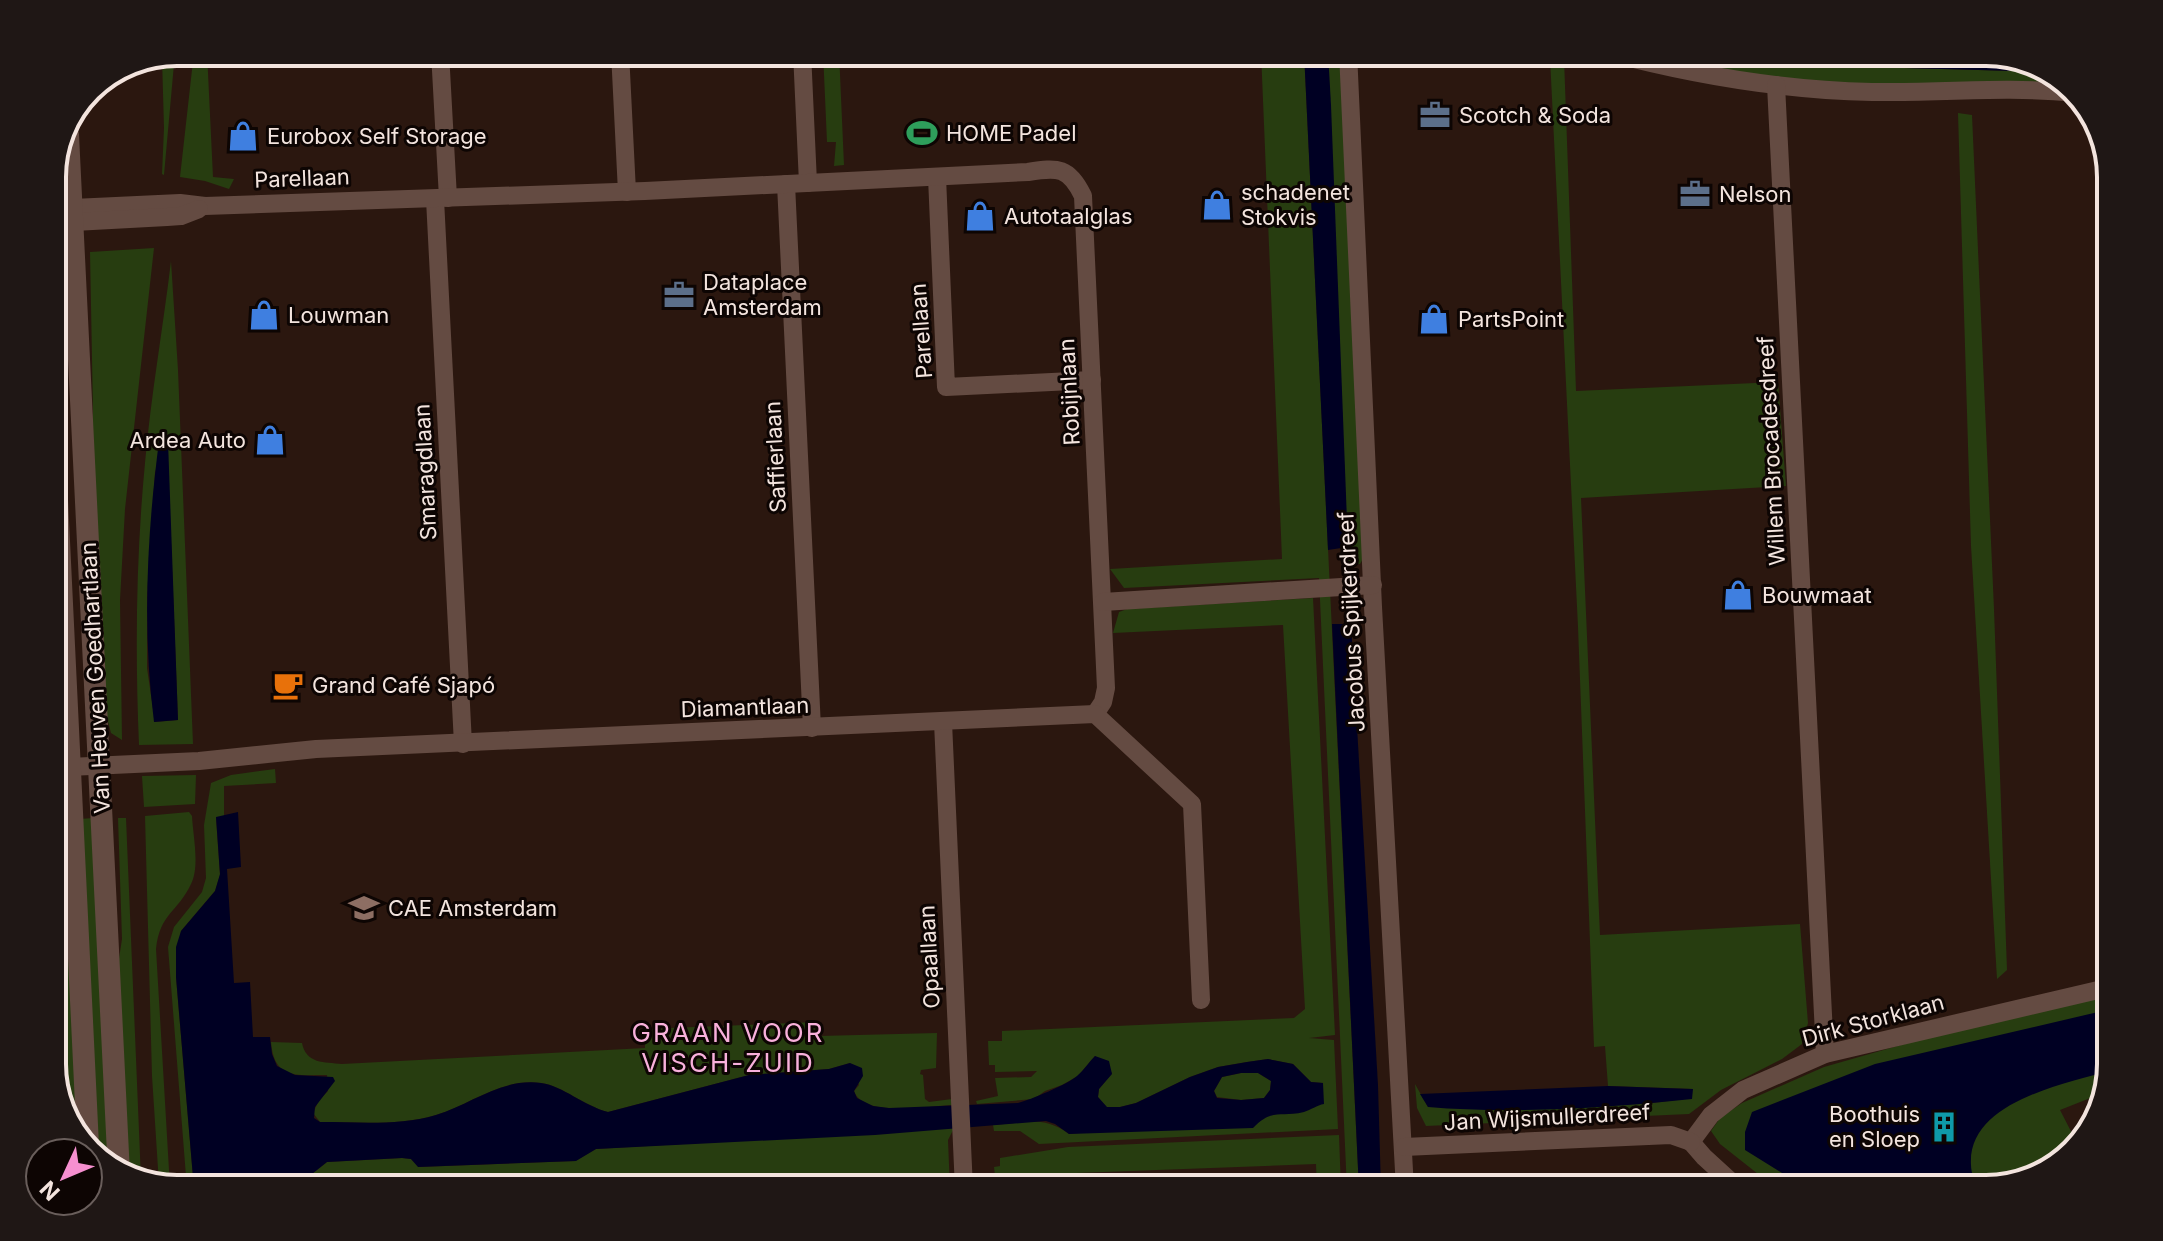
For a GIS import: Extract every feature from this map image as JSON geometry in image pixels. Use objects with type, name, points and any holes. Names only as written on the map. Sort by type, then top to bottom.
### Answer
[{"type":"main road","name":"Van Heuven Goedhartlaan","points":[[66,263],[98,767],[118,1158]]},
{"type":"main road","name":"Van Heuven Goedhartlaan","points":[[66,701],[87,1129]]},
{"type":"street","points":[[440,66],[442,198]]},
{"type":"street","points":[[621,66],[627,192]]},
{"type":"street","points":[[803,66],[808,183]]},
{"type":"street","name":"Jacobus Spijkerdreef","points":[[1349,66],[1405,1175]]},
{"type":"street","points":[[1664,66],[1776,85],[1870,92],[2055,91]]},
{"type":"street","name":"Willem Brocadesdreef","points":[[1776,85],[1825,1054]]},
{"type":"street","name":"Parellaan","points":[[66,216],[181,216],[205,206],[627,192],[1028,172],[1052,168],[1076,181]]},
{"type":"street","name":"Parellaan","points":[[937,177],[946,387],[1092,380]]},
{"type":"street","name":"Robijnlaan","points":[[1076,181],[1083,196],[1103,602],[1106,688],[1095,714]]},
{"type":"street","name":"Saffierlaan","points":[[786,184],[812,728]]},
{"type":"street","name":"Smaragdlaan","points":[[442,198],[463,744]]},
{"type":"street","points":[[1103,602],[1373,585]]},
{"type":"street","points":[[1095,714],[1192,804],[1201,1000]]},
{"type":"street","name":"Diamantlaan","points":[[69,767],[316,749],[1095,714]]},
{"type":"street","name":"Opaallaan","points":[[943,722],[963,1175]]},
{"type":"street","name":"Dirk Storklaan","points":[[1691,1142],[1711,1115],[1743,1090],[1825,1054],[2097,990]]},
{"type":"street","name":"Jan Wijsmullerdreef","points":[[1404,1147],[1671,1135],[1691,1142]]},
{"type":"street","points":[[1691,1142],[1724,1175]]},
{"type":"green space","points":[[174,66],[164,175],[162,67]]},
{"type":"green space","points":[[192,66],[208,66],[213,177],[234,179],[229,189],[180,177]]},
{"type":"green space","points":[[824,66],[840,66],[844,165],[834,166],[836,142],[827,142]]},
{"type":"green space","points":[[1262,66],[1305,66],[1358,1175],[1346,1175],[1319,578],[1124,588],[1110,569],[1282,559]]},
{"type":"green space","points":[[1329,66],[1343,66],[1365,555],[1360,564],[1348,564]]},
{"type":"green space","points":[[1550,66],[1564,66],[1576,391],[1778,382],[1786,486],[1581,498],[1600,935],[1800,924],[1808,1023],[1802,1044],[1782,1059],[1721,1090],[1689,1114],[1426,1126],[1417,1108],[1415,1084],[1428,1107],[1645,1104],[1692,1098],[1692,1089],[1608,1086],[1605,1046],[1594,1047],[1578,627]]},
{"type":"green space","points":[[1705,66],[2019,71],[2050,87],[1842,84],[1775,78]]},
{"type":"green space","points":[[1958,113],[1972,115],[2007,970],[1997,979],[1971,546]]},
{"type":"green space","points":[[154,248],[125,509],[120,600],[122,740],[111,733],[105,710],[90,439],[93,412],[90,252]]},
{"type":"green space","points":[[171,261],[193,744],[139,745],[137,639],[140,534],[148,438]],"holes":[[[167,441],[178,720],[155,722],[147,668],[147,597],[155,472]]]},
{"type":"green space","points":[[1313,598],[1335,1035],[1309,1038],[1334,1040],[1338,1129],[1039,1144],[1020,1131],[994,1131],[993,1125],[1041,1122],[1069,1134],[1265,1116],[1317,1105],[1323,1083],[1311,1082],[1293,1064],[1268,1059],[1218,1067],[1136,1103],[1106,1107],[1098,1097],[1099,1089],[1112,1073],[1095,1056],[1078,1076],[1034,1099],[977,1104],[976,1101],[998,1096],[995,1078],[1031,1077],[1037,1071],[995,1072],[995,1065],[989,1065],[988,1041],[1002,1041],[1002,1031],[1294,1018],[1305,1009],[1283,625],[1113,633],[1119,612],[1127,609]]},
{"type":"green space","points":[[275,769],[276,783],[224,786],[224,816],[216,818],[220,875],[215,891],[181,931],[176,977],[193,1175],[186,1175],[168,947],[174,927],[202,892],[206,878],[204,825],[211,783],[231,775]]},
{"type":"green space","points":[[196,775],[195,804],[144,807],[142,776]]},
{"type":"green space","points":[[189,812],[195,851],[194,877],[165,920],[156,949],[169,1174],[158,1173],[152,1076],[145,816]]},
{"type":"green space","points":[[93,818],[108,1151],[104,1148],[104,1137],[93,1137],[80,819]]},
{"type":"green space","points":[[118,818],[126,818],[141,1169],[123,1161],[116,978],[122,939]]},
{"type":"green space","points":[[66,860],[79,1116],[66,1071]]},
{"type":"green space","points":[[2097,995],[2097,1064],[2092,1097],[2060,1110],[2072,1134],[2054,1152],[2029,1167],[1986,1175],[1759,1175],[1720,1144],[1711,1131],[1720,1118],[1742,1103],[1824,1067],[1999,1017]]},
{"type":"green space","points":[[817,1022],[819,1036],[937,1033],[936,1068],[921,1070],[920,1074],[923,1075],[925,1099],[929,1102],[952,1099],[952,1105],[883,1108],[870,1105],[854,1091],[859,1085],[850,1063],[829,1069],[749,1075],[608,1112],[549,1085],[526,1082],[499,1088],[436,1115],[408,1121],[320,1122],[313,1113],[328,1091],[327,1075],[297,1075],[282,1069],[273,1054],[271,1042],[302,1043],[307,1055],[312,1058],[342,1064],[645,1048],[645,1029]]},
{"type":"green space","points":[[1258,1073],[1271,1081],[1270,1090],[1264,1098],[1241,1100],[1217,1097],[1214,1091],[1222,1077]]},
{"type":"green space","points":[[954,1128],[948,1140],[949,1175],[310,1175],[327,1162],[402,1158],[411,1159],[419,1167],[575,1161],[596,1149]]},
{"type":"green space","points":[[1339,1135],[1340,1175],[1316,1175],[1316,1164],[995,1175],[994,1167],[1000,1166],[1000,1158],[1068,1147]]},
{"type":"water","points":[[1305,66],[1329,66],[1331,105],[1348,547],[1328,550]]},
{"type":"water","points":[[1831,66],[1986,66],[2019,71]]},
{"type":"water","points":[[159,441],[168,441],[178,720],[154,722],[147,617],[151,511]]},
{"type":"water","points":[[1332,624],[1351,624],[1378,1085],[1381,1175],[1358,1175]]},
{"type":"water","points":[[238,812],[241,867],[227,869],[234,983],[250,982],[253,1037],[270,1037],[277,1066],[295,1075],[333,1077],[335,1081],[315,1107],[314,1118],[320,1122],[408,1121],[436,1115],[500,1088],[526,1082],[549,1085],[608,1112],[749,1075],[829,1069],[850,1063],[862,1068],[863,1076],[854,1091],[857,1098],[873,1106],[1018,1103],[1072,1079],[1095,1056],[1109,1061],[1112,1074],[1099,1089],[1098,1097],[1107,1107],[1136,1103],[1218,1067],[1268,1059],[1293,1064],[1311,1082],[1323,1083],[1324,1104],[1296,1114],[1266,1117],[1253,1128],[1069,1134],[1046,1121],[875,1135],[596,1149],[576,1161],[418,1167],[411,1159],[402,1158],[327,1162],[311,1175],[193,1175],[176,947],[181,931],[215,891],[220,874],[216,817]],"holes":[[[1241,1073],[1258,1073],[1271,1081],[1270,1090],[1264,1098],[1217,1098],[1214,1091],[1222,1077]]]},
{"type":"water","points":[[2097,1012],[2096,1074],[2045,1090],[2001,1111],[1985,1126],[1974,1143],[1973,1175],[1785,1175],[1745,1150],[1745,1132],[1752,1112],[1875,1064]]},
{"type":"water","points":[[1608,1086],[1693,1089],[1692,1099],[1526,1110],[1428,1107],[1420,1094]]},
{"type":"place","name":"Scotch & Soda","points":[[1435,115]]},
{"type":"place","name":"HOME Padel","points":[[922,133]]},
{"type":"place","name":"Eurobox Self Storage","points":[[243,136]]},
{"type":"place","name":"Nelson","points":[[1695,194]]},
{"type":"place","name":"schadenet Stokvis","points":[[1217,205]]},
{"type":"place","name":"Autotaalglas","points":[[980,216]]},
{"type":"place","name":"Dataplace Amsterdam","points":[[679,295]]},
{"type":"place","name":"Louwman","points":[[264,315]]},
{"type":"place","name":"PartsPoint","points":[[1434,319]]},
{"type":"place","name":"Ardea Auto","points":[[270,440]]},
{"type":"place","name":"Bouwmaat","points":[[1738,595]]},
{"type":"place","name":"Grand Café Sjapó","points":[[288,685]]},
{"type":"place","name":"CAE Amsterdam","points":[[364,908]]},
{"type":"place","name":"Boothuis en Sloep","points":[[1944,1127]]},
{"type":"district","name":"GRAAN VOOR VISCH-ZUID","points":[[728,1048]]}]
